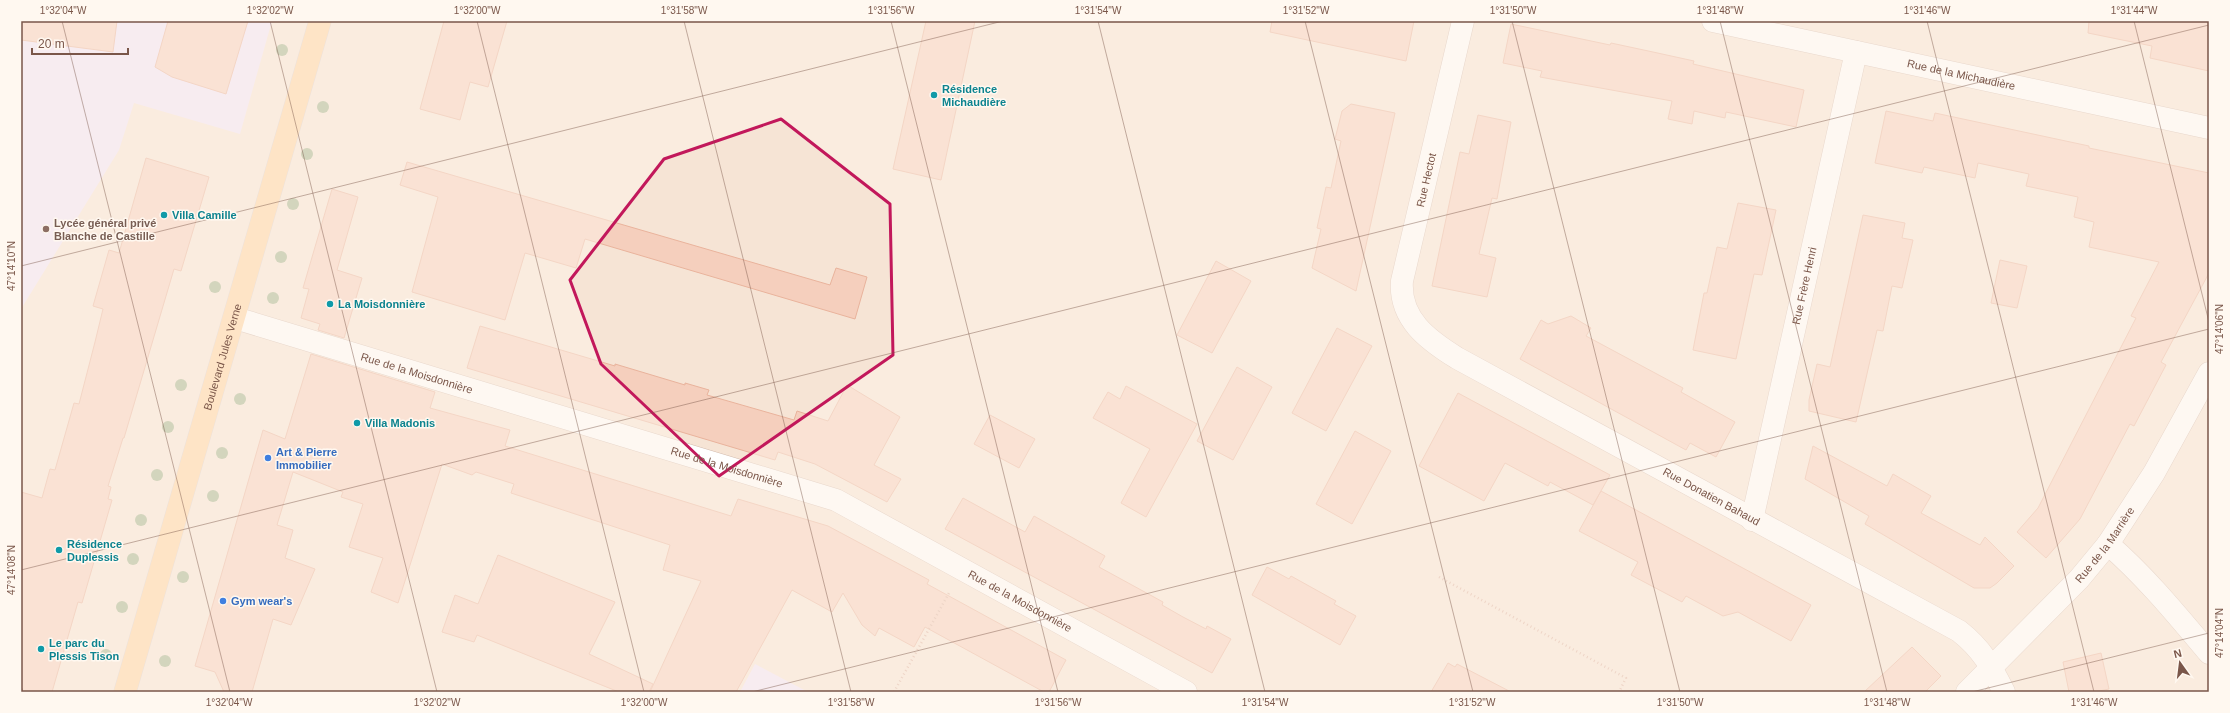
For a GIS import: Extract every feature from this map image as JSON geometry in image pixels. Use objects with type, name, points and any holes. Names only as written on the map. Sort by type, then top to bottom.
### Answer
[{"type":"main road","name":"Boulevard Jules Verne","points":[[126,692],[320,21]]},
{"type":"street","name":"Rue Hectot","points":[[1423,334],[1406,311],[1401,290],[1402,281],[1463,21]]},
{"type":"street","name":"Rue de la Michaudière","points":[[1714,21],[2209,128]]},
{"type":"street","name":"Rue Frère Henri","points":[[1752,520],[1856,52]]},
{"type":"street","name":"Rue de la Moisdonnière","points":[[235,318],[836,500],[1186,692]]},
{"type":"street","name":"Rue Donatien Bahaud","points":[[1423,334],[1456,358],[1959,631],[1976,644],[1992,668],[2004,692]]},
{"type":"street","name":"Rue de la Marrière","points":[[1967,692],[2079,579],[2108,544],[2154,473],[2209,372]]},
{"type":"street","points":[[2108,544],[2127,560],[2167,602],[2209,653]]},
{"type":"path","points":[[894,692],[963,569]]},
{"type":"path","points":[[1439,578],[1626,678],[1619,692]]},
{"type":"highlighted area","points":[[781,119],[890,204],[893,355],[719,476],[601,364],[570,280],[664,159]]},
{"type":"shaded area","points":[[21,21],[2209,21],[2209,692],[21,692]]},
{"type":"shaded area","name":"Lycée général privé Blanche de Castille","points":[[21,21],[272,21],[240,134],[134,103],[119,150],[21,309]]},
{"type":"shaded area","points":[[755,664],[808,692],[740,692]]},
{"type":"building","points":[[21,21],[117,21],[113,52],[21,40]]},
{"type":"building","points":[[168,21],[248,21],[226,94],[172,77],[155,67]]},
{"type":"building","points":[[444,21],[507,21],[488,87],[470,82],[460,120],[420,109]]},
{"type":"building","name":"Résidence Michaudière","points":[[926,21],[975,21],[941,180],[893,169]]},
{"type":"building","points":[[1272,21],[1414,21],[1406,61],[1270,32]]},
{"type":"building","points":[[2089,21],[2209,21],[2209,71],[2150,58],[2152,46],[2088,33]]},
{"type":"building","points":[[1511,24],[1694,61],[1693,64],[1804,90],[1796,127],[1726,112],[1725,118],[1694,111],[1692,124],[1668,119],[1672,101],[1540,77],[1542,71],[1503,63]]},
{"type":"building","points":[[1351,104],[1395,113],[1356,291],[1312,268],[1321,229],[1317,228],[1326,187],[1331,188],[1341,141],[1335,139],[1342,111]]},
{"type":"building","points":[[1886,111],[1933,121],[1935,113],[2089,146],[2089,148],[2209,173],[2209,273],[2161,362],[2166,365],[2134,426],[2130,424],[2080,519],[2046,558],[2017,532],[2038,508],[2136,318],[2131,316],[2159,262],[2089,247],[2094,222],[2074,217],[2078,197],[2026,186],[2029,174],[1978,163],[1975,178],[1924,167],[1922,173],[1875,163]]},
{"type":"building","points":[[1478,115],[1511,122],[1497,199],[1492,198],[1479,254],[1496,258],[1487,297],[1432,286],[1460,152],[1469,154]]},
{"type":"building","points":[[146,158],[209,177],[181,271],[174,269],[124,438],[108,486],[111,487],[108,499],[112,500],[82,603],[78,602],[52,692],[21,692],[21,492],[42,498],[50,469],[55,470],[74,403],[79,404],[95,342],[103,309],[93,306],[109,250],[119,253]]},
{"type":"building","points":[[407,162],[830,285],[836,268],[867,277],[855,319],[585,239],[576,268],[525,253],[505,320],[412,292],[438,197],[400,185]]},
{"type":"building","points":[[332,189],[358,197],[337,270],[362,278],[344,338],[318,330],[320,324],[301,318],[309,289],[303,288]]},
{"type":"building","points":[[1738,203],[1776,210],[1762,275],[1754,274],[1736,359],[1693,350],[1704,293],[1707,293],[1717,247],[1727,249]]},
{"type":"building","points":[[1863,215],[1905,223],[1902,238],[1913,240],[1902,288],[1892,286],[1883,331],[1877,330],[1856,422],[1809,411],[1809,400],[1817,364],[1830,367]]},
{"type":"building","points":[[2000,260],[2027,266],[2017,308],[1991,303]]},
{"type":"building","points":[[1216,261],[1251,281],[1212,353],[1177,335]]},
{"type":"building","points":[[1571,316],[1591,328],[1586,336],[1683,388],[1681,392],[1735,422],[1716,457],[1690,443],[1686,450],[1520,359],[1541,320],[1548,324]]},
{"type":"building","points":[[480,326],[615,366],[615,364],[685,385],[685,383],[709,390],[707,395],[794,420],[797,411],[828,421],[847,385],[900,417],[874,465],[901,479],[887,502],[815,464],[778,452],[775,460],[467,368]]},
{"type":"building","points":[[1337,328],[1372,346],[1326,431],[1292,413]]},
{"type":"building","points":[[311,354],[435,392],[430,408],[510,430],[505,446],[731,516],[738,499],[828,526],[929,580],[927,584],[1066,660],[1049,692],[1044,692],[925,627],[914,647],[879,628],[875,636],[862,625],[843,593],[832,612],[792,590],[736,692],[650,692],[701,581],[663,570],[670,545],[511,493],[514,484],[476,472],[472,475],[442,464],[398,603],[371,592],[383,558],[349,547],[363,504],[341,497],[343,492],[293,472],[277,525],[293,530],[285,558],[315,569],[291,625],[273,619],[252,692],[224,692],[215,672],[195,666],[263,430],[285,439]]},
{"type":"building","points":[[1237,367],[1272,387],[1233,460],[1197,441]]},
{"type":"building","points":[[1126,386],[1197,424],[1146,517],[1121,503],[1150,449],[1093,418],[1108,392],[1120,399]]},
{"type":"building","points":[[1458,393],[1610,475],[1593,505],[1550,482],[1548,486],[1505,463],[1484,501],[1419,466]]},
{"type":"building","points":[[990,415],[1035,439],[1019,468],[974,444]]},
{"type":"building","points":[[1355,431],[1391,451],[1352,524],[1316,504]]},
{"type":"building","points":[[1813,446],[1887,486],[1893,474],[1931,496],[1921,513],[1980,545],[1985,537],[2014,566],[1990,588],[1974,588],[1865,524],[1869,516],[1805,479]]},
{"type":"building","points":[[1601,491],[1811,605],[1791,641],[1738,612],[1723,616],[1686,596],[1682,602],[1631,575],[1638,562],[1579,531]]},
{"type":"building","points":[[963,498],[1025,532],[1034,516],[1105,556],[1099,567],[1163,602],[1162,605],[1183,617],[1206,629],[1207,626],[1231,639],[1212,673],[945,529]]},
{"type":"building","points":[[498,555],[615,602],[589,654],[653,684],[649,692],[619,692],[477,635],[474,642],[442,632],[455,595],[478,604]]},
{"type":"building","points":[[1267,567],[1289,579],[1291,576],[1336,601],[1334,604],[1356,616],[1340,645],[1252,595]]},
{"type":"building","points":[[1912,647],[1941,676],[1925,692],[1864,692]]},
{"type":"building","points":[[2101,653],[2109,689],[2094,692],[2069,692],[2063,662]]},
{"type":"building","points":[[1448,663],[1455,667],[1457,664],[1511,692],[1431,692]]},
{"type":"place","name":"Résidence Michaudière","points":[[934,95]]},
{"type":"place","name":"Villa Camille","points":[[164,215]]},
{"type":"place","name":"Lycée général privé Blanche de Castille","points":[[46,229]]},
{"type":"place","name":"La Moisdonnière","points":[[330,304]]},
{"type":"place","name":"Villa Madonis","points":[[357,423]]},
{"type":"place","name":"Art & Pierre Immobilier","points":[[268,458]]},
{"type":"place","name":"Résidence Duplessis","points":[[59,550]]},
{"type":"place","name":"Gym wear's","points":[[223,601]]},
{"type":"place","name":"Le parc du Plessis Tison","points":[[41,649]]}]
